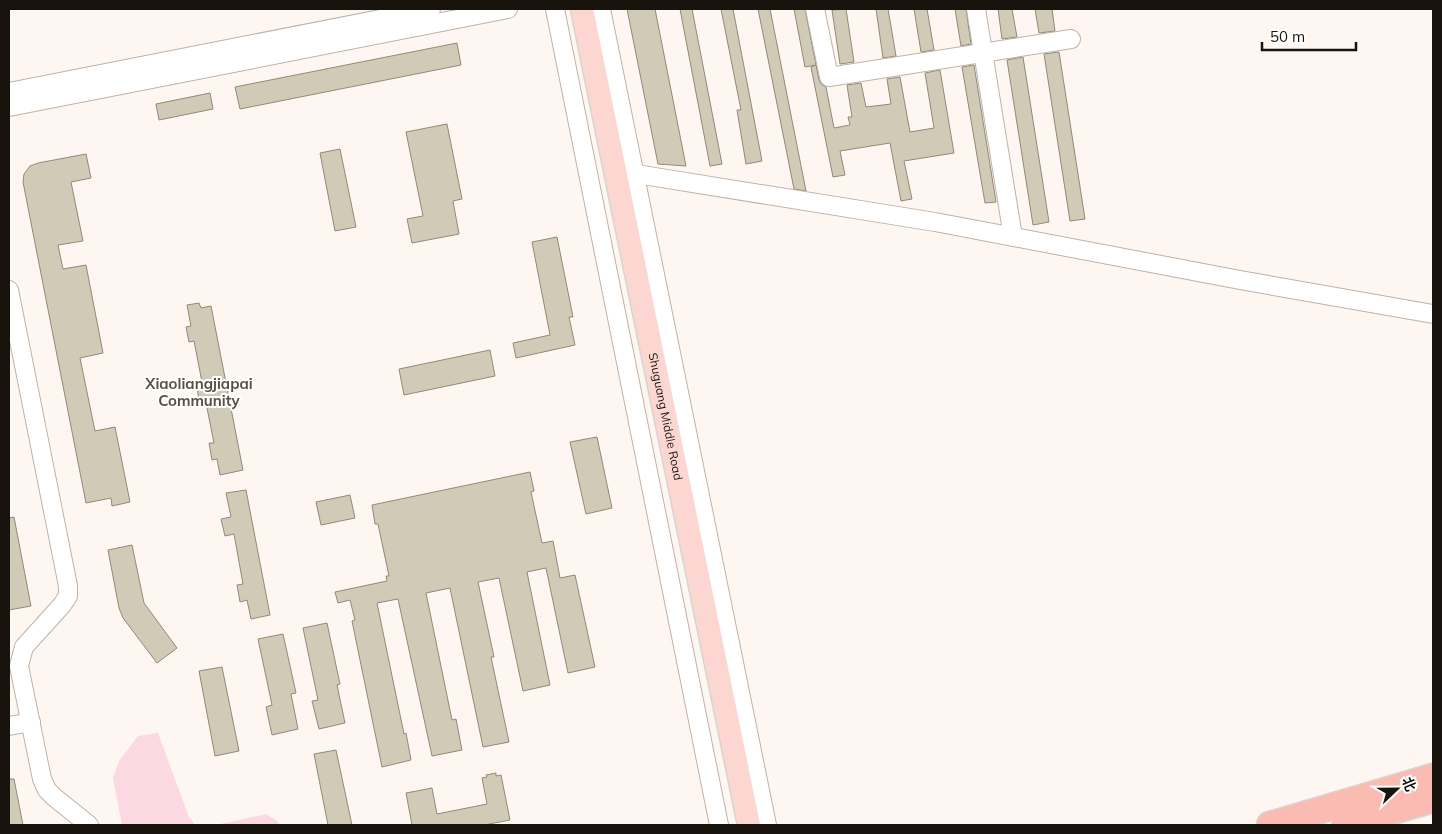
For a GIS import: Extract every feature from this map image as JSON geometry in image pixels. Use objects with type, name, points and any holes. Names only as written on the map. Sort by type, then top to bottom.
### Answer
[{"type":"highway","points":[[1270,825],[1433,777]]},
{"type":"highway","points":[[1345,825],[1433,799]]},
{"type":"main road","name":"Shuguang Middle Road","points":[[569,9],[735,825]]},
{"type":"main road","name":"Shuguang Middle Road","points":[[582,9],[625,172],[749,825]]},
{"type":"street","points":[[9,92],[431,9]]},
{"type":"street","points":[[9,107],[508,9]]},
{"type":"street","points":[[555,9],[719,825]]},
{"type":"street","points":[[601,9],[625,172],[767,825]]},
{"type":"street","points":[[815,9],[829,77],[1071,38]]},
{"type":"street","points":[[976,9],[1013,237]]},
{"type":"street","points":[[625,172],[925,221],[1433,314]]},
{"type":"street","points":[[9,290],[68,586],[68,596],[24,647],[18,666],[42,779],[47,790],[89,825]]},
{"type":"street","points":[[9,726],[30,722]]},
{"type":"shaded area","points":[[158,733],[189,817],[195,825],[122,825],[113,778],[119,761],[138,736]]},
{"type":"shaded area","points":[[266,814],[280,825],[216,825]]},
{"type":"building","points":[[627,9],[655,9],[686,166],[658,164]]},
{"type":"building","points":[[680,9],[692,9],[722,164],[710,166]]},
{"type":"building","points":[[721,9],[733,9],[762,161],[746,164],[737,110],[741,110]]},
{"type":"building","points":[[758,9],[770,9],[806,191],[794,189]]},
{"type":"building","points":[[794,9],[805,9],[816,65],[805,67]]},
{"type":"building","points":[[846,9],[854,62],[840,64],[832,10]]},
{"type":"building","points":[[876,9],[888,9],[896,56],[883,58]]},
{"type":"building","points":[[914,9],[927,9],[934,50],[921,52]]},
{"type":"building","points":[[955,9],[966,9],[971,44],[961,46]]},
{"type":"building","points":[[998,9],[1012,9],[1017,37],[1002,39]]},
{"type":"building","points":[[1035,9],[1052,9],[1055,31],[1039,33]]},
{"type":"building","points":[[457,43],[461,65],[240,109],[235,87]]},
{"type":"building","points":[[1059,52],[1085,219],[1070,221],[1044,54]]},
{"type":"building","points":[[1023,57],[1049,222],[1033,225],[1007,60]]},
{"type":"building","points":[[816,65],[819,80],[826,87],[834,128],[850,125],[848,117],[852,117],[847,85],[861,83],[866,107],[891,104],[887,79],[900,77],[910,132],[934,128],[925,73],[940,70],[954,153],[904,161],[912,199],[901,201],[890,143],[840,151],[845,175],[833,177],[811,67]]},
{"type":"building","points":[[974,65],[996,202],[985,203],[962,67]]},
{"type":"building","points":[[210,93],[213,109],[159,120],[156,104]]},
{"type":"building","points":[[447,124],[462,199],[453,201],[459,234],[412,243],[407,219],[423,216],[406,132]]},
{"type":"building","points":[[340,149],[356,227],[335,231],[320,153]]},
{"type":"building","points":[[86,154],[91,178],[71,182],[83,241],[58,245],[63,269],[86,265],[103,353],[80,358],[95,431],[115,427],[130,502],[112,506],[111,498],[86,503],[23,182],[24,174],[30,166]]},
{"type":"building","points":[[557,237],[573,317],[569,317],[575,345],[516,358],[513,343],[550,335],[532,242]]},
{"type":"building","points":[[199,303],[201,308],[211,306],[243,470],[220,475],[217,459],[212,460],[209,443],[214,443],[205,398],[199,399],[196,383],[202,382],[194,341],[189,342],[186,327],[191,326],[187,305]]},
{"type":"building","points":[[490,350],[495,376],[404,395],[399,369]]},
{"type":"building","points":[[597,437],[612,508],[586,514],[570,442]]},
{"type":"building","points":[[530,472],[534,491],[531,492],[542,543],[553,541],[560,578],[575,575],[595,667],[568,673],[546,568],[527,572],[550,685],[523,691],[499,578],[478,582],[494,657],[491,657],[509,742],[483,747],[450,588],[426,593],[452,720],[456,719],[462,750],[432,756],[398,599],[377,603],[411,760],[382,767],[352,621],[355,620],[350,600],[338,603],[335,592],[387,581],[386,576],[389,576],[378,524],[375,524],[372,505]]},
{"type":"building","points":[[246,490],[270,615],[251,619],[247,600],[240,602],[237,585],[243,584],[234,534],[225,536],[221,519],[231,517],[226,493]]},
{"type":"building","points":[[350,495],[355,518],[321,525],[316,502]]},
{"type":"building","points":[[14,517],[31,606],[9,610],[9,518]]},
{"type":"building","points":[[132,545],[144,603],[177,648],[157,663],[123,618],[119,608],[108,550]]},
{"type":"building","points":[[327,623],[340,684],[337,685],[345,723],[319,729],[312,701],[318,700],[303,628]]},
{"type":"building","points":[[283,634],[296,693],[291,694],[298,729],[272,735],[266,707],[272,705],[258,639]]},
{"type":"building","points":[[222,667],[239,751],[215,756],[199,671]]},
{"type":"building","points":[[336,750],[352,825],[328,825],[314,754]]},
{"type":"building","points":[[496,773],[496,776],[501,775],[510,820],[484,825],[412,825],[406,793],[432,788],[437,814],[487,804],[482,778]]},
{"type":"building","points":[[9,779],[14,779],[23,825],[9,825]]},
{"type":"district","name":"Xiaoliangjiapai Community","points":[[199,392]]}]
